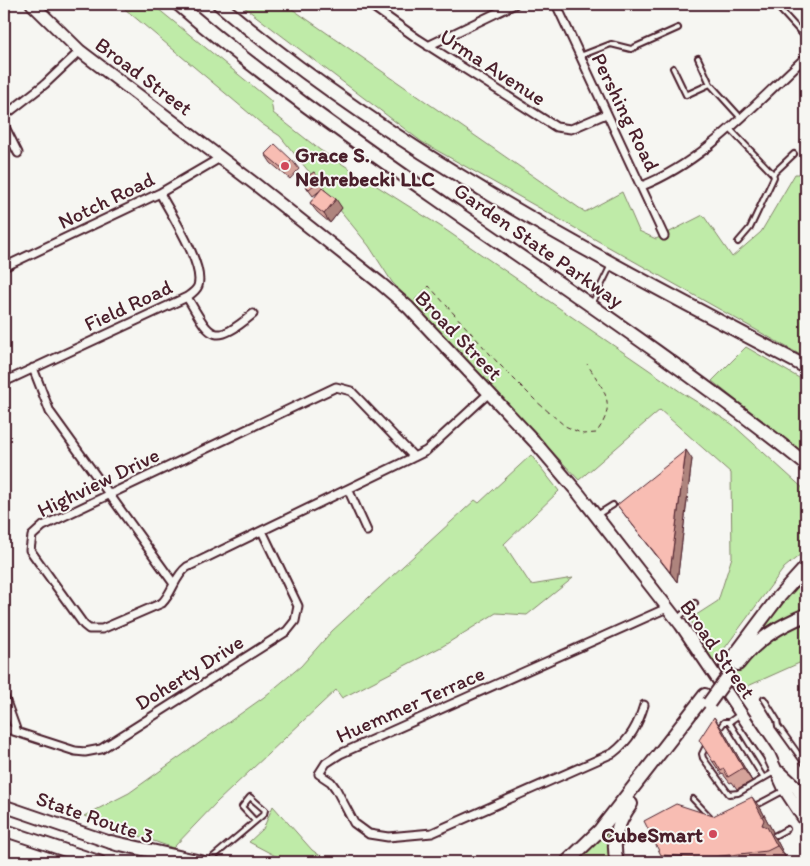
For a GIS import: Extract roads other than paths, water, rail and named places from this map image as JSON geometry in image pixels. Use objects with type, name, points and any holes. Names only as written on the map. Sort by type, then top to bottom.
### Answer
[{"type":"highway","name":"Garden State Parkway","points":[[178,4],[289,94],[391,168],[697,380],[806,464]]},
{"type":"highway","name":"Garden State Parkway","points":[[220,4],[322,84],[405,142],[472,184],[612,264],[806,367]]},
{"type":"highway","points":[[617,862],[614,846],[621,819],[777,599],[806,567]]},
{"type":"highway","points":[[728,670],[763,638],[784,625],[806,615]]},
{"type":"highway","points":[[567,862],[600,830],[707,699]]},
{"type":"highway","points":[[110,842],[201,862]]},
{"type":"main road","name":"Broad Street","points":[[32,4],[80,51],[344,254],[408,307],[534,441],[596,516],[677,620],[778,770],[797,788],[806,802]]},
{"type":"main road","name":"Broad Street","points":[[778,770],[785,790],[806,822]]},
{"type":"main road","name":"State Route 3","points":[[4,806],[174,862]]},
{"type":"main road","name":"State Route 3","points":[[4,830],[100,862]]},
{"type":"street","name":"Urma Avenue","points":[[369,4],[428,46],[556,127],[571,129],[606,114]]},
{"type":"street","points":[[428,46],[516,4]]},
{"type":"street","name":"Pershing Road","points":[[556,4],[664,236]]},
{"type":"street","points":[[4,116],[45,84],[80,51]]},
{"type":"street","points":[[642,186],[672,171],[703,150],[806,57]]},
{"type":"street","points":[[4,125],[18,153]]},
{"type":"street","name":"Notch Road","points":[[4,267],[160,193],[220,158]]},
{"type":"street","name":"Field Road","points":[[4,382],[187,297],[198,286],[198,269],[160,193]]},
{"type":"street","points":[[187,297],[206,329],[214,334],[229,333],[254,314]]},
{"type":"street","points":[[33,368],[50,412],[174,584]]},
{"type":"street","name":"Highview Drive","points":[[414,457],[351,391],[340,386],[43,526],[30,540],[33,555],[78,619],[89,629],[102,630],[162,603],[170,596],[174,584],[187,567],[414,457],[433,446],[489,393]]},
{"type":"street","points":[[348,489],[367,530]]},
{"type":"street","name":"Doherty Drive","points":[[4,728],[75,751],[84,752],[101,748],[292,626],[298,606],[262,530]]},
{"type":"street","name":"Huemmer Terrace","points":[[644,705],[639,724],[628,739],[613,753],[432,833],[388,837],[369,834],[354,823],[331,782],[319,774],[326,763],[340,754],[668,608]]},
{"type":"street","points":[[4,696],[17,732]]},
{"type":"lane","points":[[775,4],[806,38]]},
{"type":"lane","points":[[580,56],[611,44],[631,49],[678,28]]},
{"type":"lane","points":[[698,58],[710,84],[740,117]]},
{"type":"lane","points":[[673,68],[686,96],[710,84]]},
{"type":"lane","points":[[729,127],[773,174]]},
{"type":"lane","points":[[738,242],[750,228],[774,177],[773,174],[794,154]]},
{"type":"lane","points":[[591,306],[612,264]]},
{"type":"lane","points":[[596,516],[612,505]]},
{"type":"lane","points":[[677,620],[695,603]]},
{"type":"lane","points":[[764,699],[777,720],[778,726],[806,765]]},
{"type":"lane","points":[[741,714],[722,724],[704,749],[703,758],[729,794],[738,793],[778,770]]},
{"type":"lane","points":[[729,722],[763,777]]},
{"type":"lane","points":[[744,811],[785,790]]},
{"type":"lane","points":[[210,862],[212,857],[255,822],[264,814],[265,810],[252,797],[248,798],[242,807],[255,822]]},
{"type":"lane","points":[[693,799],[714,819]]},
{"type":"lane","points":[[774,836],[787,829]]},
{"type":"place","name":"Grace S. Nehrebecki LLC","points":[[285,166]]},
{"type":"place","name":"CubeSmart","points":[[713,834]]}]
